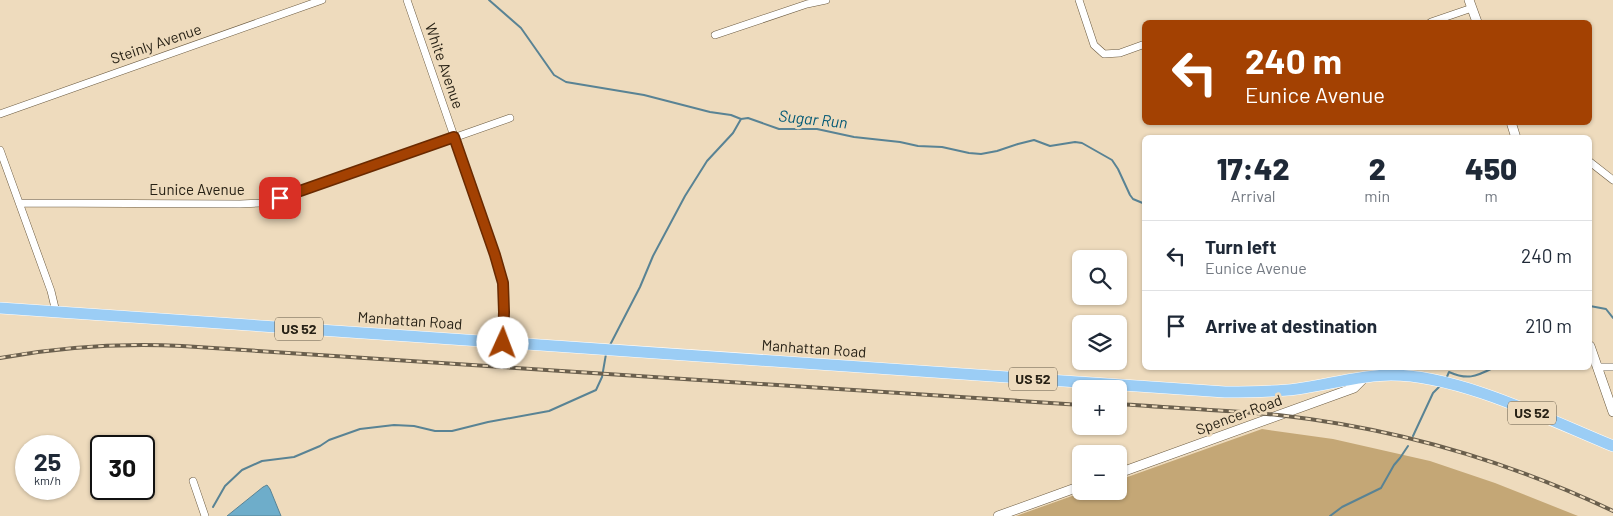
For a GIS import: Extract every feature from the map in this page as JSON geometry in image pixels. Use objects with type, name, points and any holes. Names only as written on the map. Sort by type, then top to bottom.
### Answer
[{"type":"main road","name":"Manhattan Road","points":[[0,308],[1225,392],[1263,392],[1297,389],[1365,377],[1391,375],[1445,383],[1526,410],[1613,446]]},
{"type":"street","name":"Steinly Avenue","points":[[0,114],[322,0]]},
{"type":"street","name":"White Avenue","points":[[407,0],[503,283],[503,343]]},
{"type":"street","points":[[715,35],[807,4],[826,0]]},
{"type":"street","points":[[1079,0],[1094,45],[1104,54],[1120,53],[1142,45]]},
{"type":"street","points":[[1435,20],[1470,4],[1476,20]]},
{"type":"street","name":"Eunice Avenue","points":[[20,204],[240,204],[261,202],[280,198],[510,118]]},
{"type":"street","points":[[0,150],[51,291],[56,312]]},
{"type":"street","points":[[1592,164],[1613,180]]},
{"type":"street","points":[[1592,352],[1613,412]]},
{"type":"street","points":[[1598,368],[1613,367]]},
{"type":"street","name":"Spencer Road","points":[[1127,469],[1354,388],[1365,377]]},
{"type":"street","points":[[193,481],[205,516]]},
{"type":"street","points":[[998,516],[1072,489]]},
{"type":"shaded area","points":[[1262,429],[1333,439],[1430,461],[1495,483],[1578,516],[1016,516],[1072,496],[1072,500],[1127,500],[1127,477]]},
{"type":"water","points":[[267,485],[281,516],[227,516],[263,487]]},
{"type":"waterway","name":"Sugar Run","points":[[489,0],[521,28],[554,75],[566,82],[644,95],[741,119],[748,118],[779,129],[817,129],[854,137],[918,146],[942,147],[969,153],[981,154],[997,151],[1034,140],[1050,146],[1075,142],[1082,143],[1112,160],[1130,195],[1133,199],[1142,203]]},
{"type":"waterway","points":[[610,345],[640,287],[653,256],[685,196],[707,161],[733,133],[741,119]]},
{"type":"waterway","name":"Sugar Run","points":[[1592,306],[1606,309],[1613,318]]},
{"type":"waterway","points":[[213,507],[225,486],[242,470],[262,461],[294,457],[329,440],[360,429],[394,425],[414,426],[435,431],[452,431],[488,422],[549,411],[596,390],[602,377],[606,354]]},
{"type":"waterway","name":"Sugar Run","points":[[1449,372],[1466,377],[1489,370]]},
{"type":"waterway","name":"Sugar Run","points":[[1446,379],[1449,372]]},
{"type":"waterway","points":[[1413,436],[1433,393],[1440,386]]},
{"type":"waterway","points":[[1330,516],[1342,507],[1381,488],[1394,465],[1408,446]]},
{"type":"railway","points":[[0,358],[45,351],[91,347],[136,345],[182,346],[1072,404]]},
{"type":"railway","points":[[1127,405],[1278,415],[1365,428],[1450,449],[1491,462],[1573,493],[1613,511]]},
{"type":"route","points":[[280,198],[454,137],[503,283],[503,343]]}]
